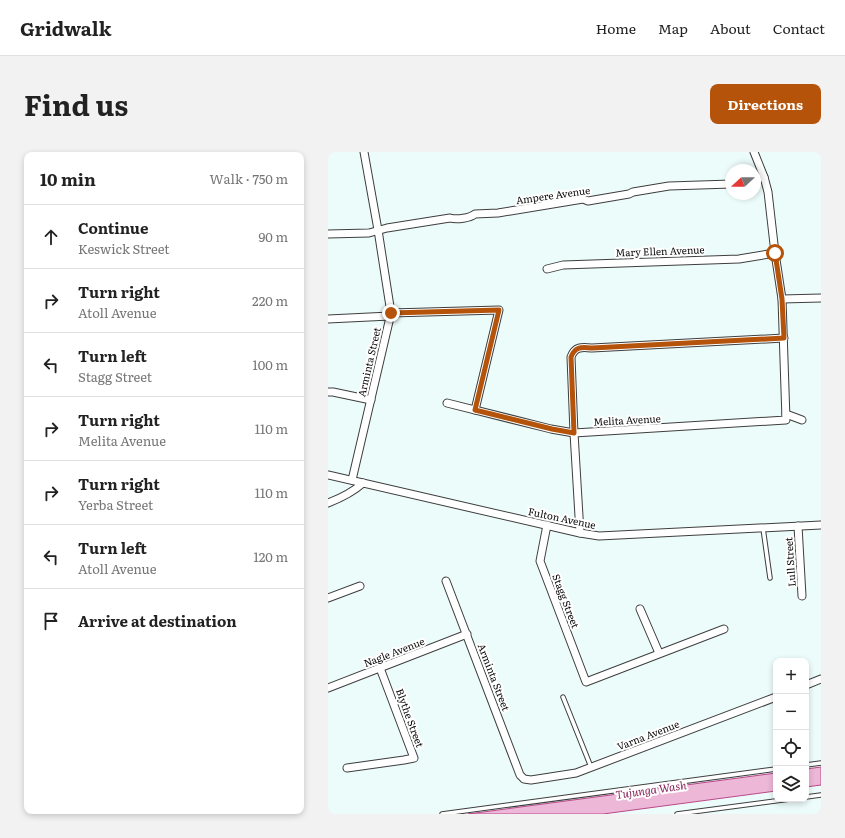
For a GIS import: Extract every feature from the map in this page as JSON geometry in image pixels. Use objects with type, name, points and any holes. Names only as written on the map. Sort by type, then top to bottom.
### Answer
[{"type":"street","name":"Arminta Street","points":[[352,480],[391,315],[364,152]]},
{"type":"street","points":[[754,152],[768,192],[782,299],[786,417],[802,420]]},
{"type":"street","name":"Ampere Avenue","points":[[378,230],[450,218],[453,219],[472,216],[475,214],[498,213],[583,199],[588,201],[669,186],[725,184]]},
{"type":"street","points":[[328,234],[369,233],[378,230]]},
{"type":"street","name":"Mary Ellen Avenue","points":[[547,269],[563,265],[739,259],[775,253]]},
{"type":"street","points":[[782,299],[821,298]]},
{"type":"street","points":[[328,319],[499,310],[475,410]]},
{"type":"street","points":[[580,533],[571,357],[573,352],[578,348],[583,347],[592,348],[784,338]]},
{"type":"street","points":[[328,392],[371,400]]},
{"type":"street","name":"Melita Avenue","points":[[447,403],[574,433],[786,417]]},
{"type":"street","name":"Fulton Avenue","points":[[328,475],[580,533],[599,536],[821,525]]},
{"type":"street","points":[[328,503],[344,496],[363,483]]},
{"type":"street","name":"Stagg Street","points":[[546,525],[540,561],[586,682],[659,654]]},
{"type":"street","name":"Lull Street","points":[[798,526],[802,596]]},
{"type":"street","name":"Arminta Street","points":[[446,581],[520,775],[524,779]]},
{"type":"street","points":[[328,598],[360,586]]},
{"type":"street","points":[[640,609],[659,654],[724,629]]},
{"type":"street","name":"Nagle Avenue","points":[[328,688],[467,634]]},
{"type":"street","name":"Blythe Street","points":[[347,768],[414,758],[380,668]]},
{"type":"street","points":[[809,684],[821,680]]},
{"type":"street","name":"Varna Avenue","points":[[524,779],[531,780],[576,773],[773,698]]},
{"type":"lane","points":[[763,528],[770,578]]},
{"type":"lane","points":[[563,697],[591,767]]},
{"type":"lane","points":[[809,765],[821,763]]},
{"type":"lane","points":[[442,814],[773,769]]},
{"type":"lane","points":[[809,797],[821,795]]},
{"type":"lane","points":[[677,814],[773,801]]},
{"type":"water","points":[[821,767],[821,785],[809,787],[809,769]]},
{"type":"water","name":"Tujunga Wash","points":[[773,773],[773,791],[603,814],[468,814]]},
{"type":"route","points":[[391,313],[499,310],[475,410],[574,433],[571,357],[573,352],[578,348],[784,338],[782,299],[775,253]]}]
